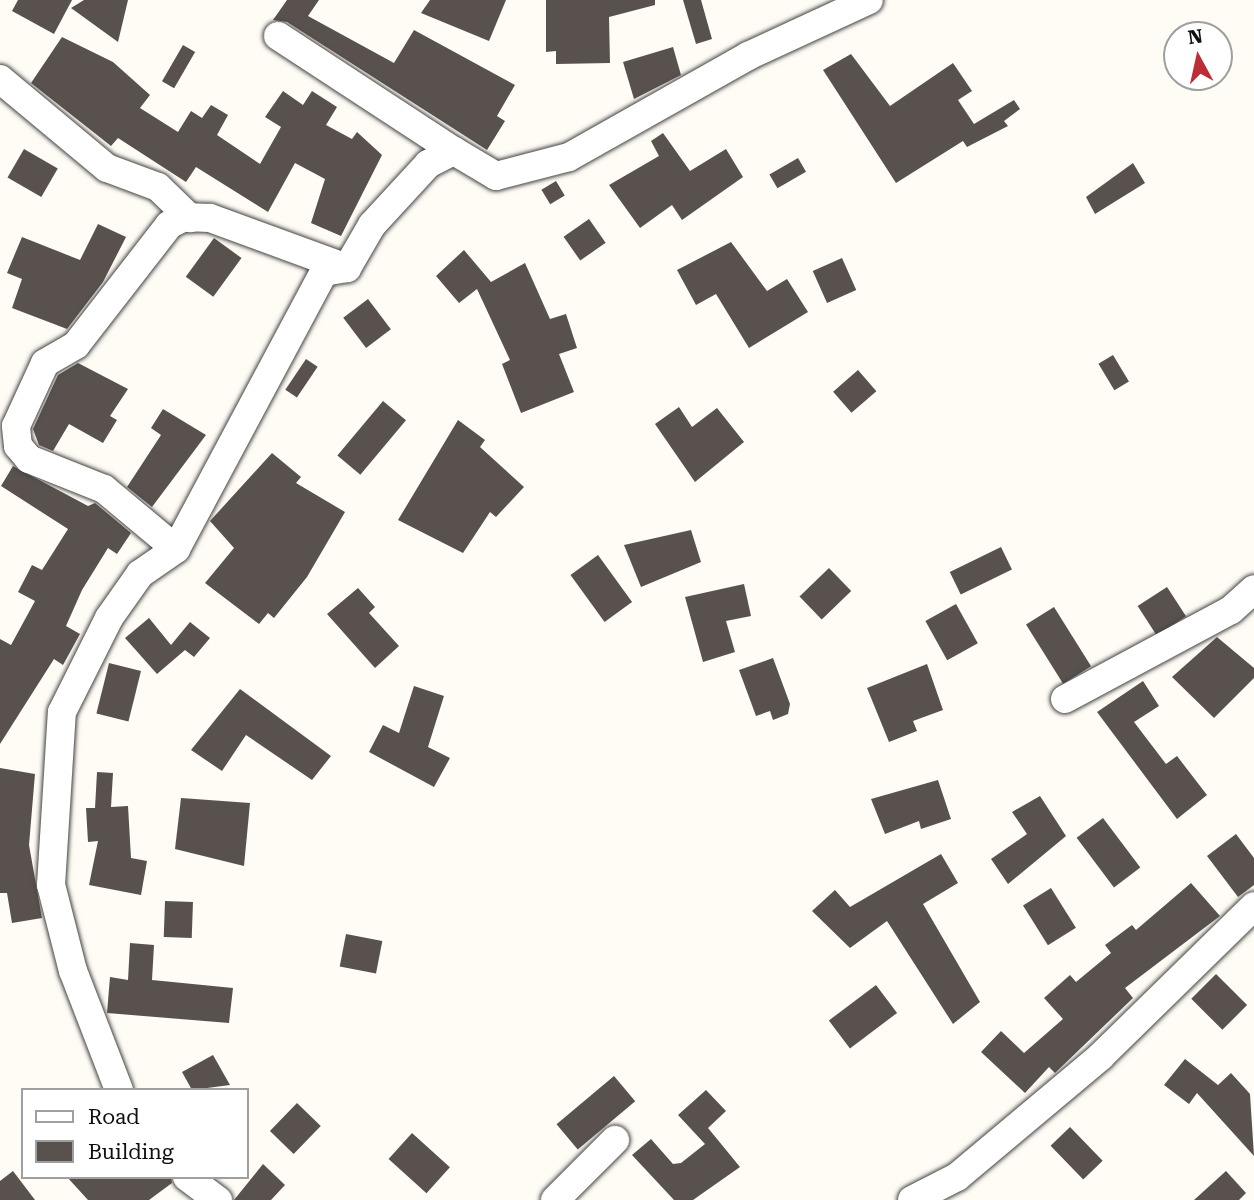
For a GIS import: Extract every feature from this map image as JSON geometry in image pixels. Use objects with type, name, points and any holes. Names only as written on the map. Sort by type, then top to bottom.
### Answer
[{"type":"street","points":[[278,36],[496,176],[569,157],[748,56],[869,0]]},
{"type":"street","points":[[0,79],[107,168],[158,187],[190,218]]},
{"type":"street","points":[[118,1088],[73,971],[51,885],[62,712],[80,666],[108,618],[140,574],[176,549],[324,272],[347,268],[405,186],[428,164],[454,151]]},
{"type":"street","points":[[176,549],[104,489],[29,459],[18,446],[16,426],[46,363],[76,345],[169,225],[190,218],[210,218],[347,268]]},
{"type":"street","points":[[1065,699],[1231,610],[1254,589]]},
{"type":"street","points":[[912,1200],[957,1177],[1101,1056],[1254,906]]},
{"type":"street","points":[[555,1200],[615,1140]]},
{"type":"street","points":[[184,1186],[218,1200]]},
{"type":"building","points":[[18,0],[72,0],[54,34],[12,11]]},
{"type":"building","points":[[84,0],[128,0],[118,42],[71,8]]},
{"type":"building","points":[[287,0],[319,0],[308,16],[394,63],[414,30],[515,85],[497,116],[505,121],[487,150],[287,22],[273,20]]},
{"type":"building","points":[[430,0],[506,0],[489,41],[421,13]]},
{"type":"building","points":[[546,0],[655,0],[655,5],[609,17],[610,63],[556,64],[556,51],[546,52]]},
{"type":"building","points":[[683,0],[701,0],[712,39],[696,44]]},
{"type":"building","points":[[62,37],[113,62],[150,95],[140,108],[178,132],[191,111],[202,118],[211,105],[228,115],[217,135],[260,164],[281,127],[265,117],[283,91],[303,105],[312,91],[337,107],[326,125],[352,139],[357,132],[382,155],[341,236],[311,223],[325,179],[295,163],[268,212],[196,167],[186,182],[118,138],[111,146],[31,83]]},
{"type":"building","points":[[183,45],[195,52],[174,88],[162,81]]},
{"type":"building","points":[[673,47],[681,75],[634,99],[623,62]]},
{"type":"building","points":[[851,54],[890,106],[953,63],[972,91],[958,100],[974,124],[1014,100],[1020,109],[1004,121],[1008,126],[967,147],[963,141],[896,183],[823,70]]},
{"type":"building","points":[[663,133],[690,171],[726,149],[743,177],[682,220],[672,205],[640,228],[609,185],[659,156],[651,141]]},
{"type":"building","points":[[24,149],[58,168],[41,197],[8,178]]},
{"type":"building","points":[[798,158],[806,172],[777,188],[769,174]]},
{"type":"building","points":[[1133,163],[1145,183],[1095,214],[1086,197]]},
{"type":"building","points":[[556,181],[565,196],[550,204],[541,190]]},
{"type":"building","points":[[589,219],[606,243],[580,261],[564,237]]},
{"type":"building","points":[[98,224],[126,237],[103,282],[67,329],[12,308],[22,279],[7,273],[22,237],[80,260]]},
{"type":"building","points":[[214,238],[242,258],[213,297],[186,277]]},
{"type":"building","points":[[731,242],[767,291],[787,279],[808,312],[749,348],[716,294],[696,305],[677,270]]},
{"type":"building","points":[[464,250],[491,282],[525,263],[550,319],[566,314],[577,348],[559,354],[574,392],[521,413],[502,364],[510,360],[477,289],[459,303],[436,276]]},
{"type":"building","points":[[842,258],[856,290],[827,303],[813,271]]},
{"type":"building","points":[[368,299],[391,329],[366,348],[343,318]]},
{"type":"building","points":[[1113,355],[1129,382],[1114,390],[1098,364]]},
{"type":"building","points":[[306,359],[318,367],[297,398],[285,390]]},
{"type":"building","points":[[78,363],[128,389],[110,416],[117,420],[103,443],[69,424],[53,451],[39,445],[33,429],[58,375]]},
{"type":"building","points":[[858,370],[876,391],[851,413],[833,392]]},
{"type":"building","points":[[383,401],[406,420],[360,475],[337,455]]},
{"type":"building","points":[[679,407],[692,427],[717,408],[744,442],[695,482],[655,424]]},
{"type":"building","points":[[163,409],[206,435],[152,507],[127,487],[161,435],[151,428]]},
{"type":"building","points":[[458,420],[485,440],[480,447],[524,487],[496,517],[490,512],[463,553],[398,520]]},
{"type":"building","points":[[272,453],[301,477],[296,483],[345,512],[307,577],[274,618],[268,613],[259,624],[205,583],[234,548],[210,521]]},
{"type":"building","points":[[13,466],[88,506],[95,503],[131,533],[117,554],[108,548],[82,590],[66,626],[80,634],[63,665],[54,659],[0,744],[0,639],[11,645],[35,601],[18,592],[32,565],[42,570],[68,529],[1,486]]},
{"type":"building","points":[[691,530],[701,562],[641,587],[624,545]]},
{"type":"building","points":[[1001,547],[1012,569],[961,594],[950,572]]},
{"type":"building","points":[[598,555],[632,602],[605,622],[570,575]]},
{"type":"building","points":[[829,568],[851,591],[822,619],[800,596]]},
{"type":"building","points":[[744,584],[751,616],[726,621],[735,652],[703,662],[685,597]]},
{"type":"building","points":[[1167,587],[1186,616],[1157,635],[1138,606]]},
{"type":"building","points":[[358,588],[375,607],[369,613],[399,646],[375,668],[327,614]]},
{"type":"building","points":[[956,604],[978,643],[947,660],[925,621]]},
{"type":"building","points":[[1054,607],[1091,666],[1063,684],[1026,624]]},
{"type":"building","points":[[149,618],[171,645],[190,622],[210,638],[194,657],[185,650],[157,674],[125,638]]},
{"type":"building","points":[[1217,637],[1254,668],[1254,678],[1214,718],[1172,677]]},
{"type":"building","points":[[773,658],[790,704],[788,714],[773,720],[770,711],[756,716],[739,670]]},
{"type":"building","points":[[109,663],[141,671],[128,721],[96,713]]},
{"type":"building","points":[[927,664],[943,710],[913,721],[917,731],[889,742],[867,688]]},
{"type":"building","points":[[1143,681],[1159,706],[1134,722],[1166,764],[1177,756],[1207,795],[1177,819],[1097,712]]},
{"type":"building","points":[[414,686],[444,696],[428,747],[450,758],[434,787],[369,752],[383,725],[399,733]]},
{"type":"building","points":[[240,689],[331,756],[312,780],[246,735],[222,771],[191,750]]},
{"type":"building","points":[[0,768],[35,774],[29,845],[42,918],[12,923],[7,893],[0,893]]},
{"type":"building","points":[[97,772],[113,773],[111,807],[128,806],[131,858],[147,861],[141,895],[89,885],[98,841],[88,842],[86,808],[95,808]]},
{"type":"building","points":[[938,780],[951,819],[921,829],[919,821],[885,834],[871,799]]},
{"type":"building","points":[[1040,796],[1066,836],[1008,884],[991,859],[1027,834],[1012,812]]},
{"type":"building","points":[[181,798],[250,803],[244,866],[175,849]]},
{"type":"building","points":[[1103,818],[1140,868],[1114,887],[1077,838]]},
{"type":"building","points":[[1236,834],[1254,858],[1254,885],[1238,897],[1207,856]]},
{"type":"building","points":[[941,854],[958,883],[923,904],[980,1002],[953,1024],[887,921],[850,948],[812,911],[835,890],[850,907]]},
{"type":"building","points":[[1191,883],[1220,916],[1125,988],[1133,998],[1055,1073],[1049,1067],[1025,1093],[981,1052],[1001,1031],[1024,1053],[1063,1019],[1044,998],[1070,975],[1076,982],[1111,953],[1105,945],[1132,925],[1136,930]]},
{"type":"building","points":[[1051,888],[1076,928],[1048,945],[1023,905]]},
{"type":"building","points":[[165,901],[193,902],[192,938],[164,937]]},
{"type":"building","points":[[346,934],[382,941],[376,973],[340,966]]},
{"type":"building","points":[[130,943],[154,945],[152,980],[233,988],[229,1023],[107,1013],[110,977],[128,980]]},
{"type":"building","points":[[1216,974],[1247,1005],[1222,1030],[1191,999]]},
{"type":"building","points":[[876,985],[897,1013],[850,1048],[829,1021]]},
{"type":"building","points":[[213,1055],[230,1085],[191,1088],[182,1072]]},
{"type":"building","points":[[1185,1059],[1218,1085],[1231,1073],[1250,1094],[1254,1156],[1197,1093],[1189,1104],[1164,1085]]},
{"type":"building","points":[[614,1076],[635,1101],[578,1149],[557,1124]]},
{"type":"building","points":[[706,1090],[726,1111],[708,1128],[740,1167],[693,1200],[674,1200],[632,1155],[651,1139],[673,1164],[681,1163],[705,1144],[678,1115]]},
{"type":"building","points":[[297,1103],[321,1126],[294,1154],[270,1131]]},
{"type":"building","points":[[1070,1127],[1103,1161],[1083,1180],[1051,1146]]},
{"type":"building","points":[[412,1133],[450,1167],[426,1193],[389,1159]]},
{"type":"building","points":[[263,1164],[285,1185],[271,1200],[234,1200]]},
{"type":"building","points":[[13,1171],[35,1200],[0,1200],[0,1181]]},
{"type":"building","points":[[1226,1171],[1246,1193],[1239,1200],[1194,1200]]},
{"type":"building","points":[[69,1179],[171,1179],[172,1183],[149,1200],[88,1200]]}]
